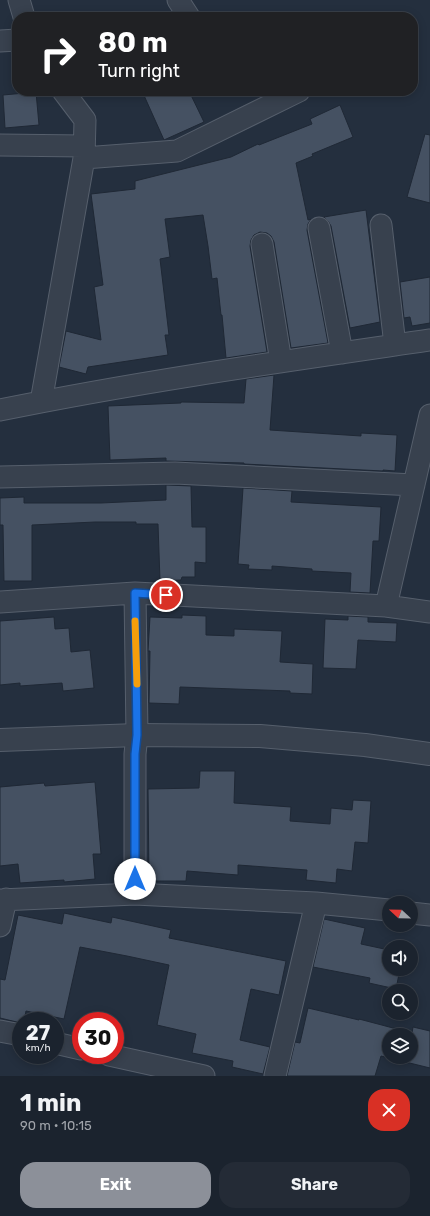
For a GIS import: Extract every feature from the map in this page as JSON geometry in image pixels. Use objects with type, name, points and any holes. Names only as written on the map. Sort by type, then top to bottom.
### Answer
[{"type":"street","points":[[19,0],[23,12]]},
{"type":"street","points":[[178,0],[186,12]]},
{"type":"street","points":[[0,41],[12,40]]},
{"type":"street","points":[[41,402],[84,152],[85,120],[67,96]]},
{"type":"street","points":[[0,145],[84,152],[178,151],[289,96]]},
{"type":"street","points":[[381,225],[395,345]]},
{"type":"street","points":[[319,228],[342,353]]},
{"type":"street","points":[[262,244],[281,362]]},
{"type":"street","points":[[0,410],[214,372],[430,340]]},
{"type":"street","points":[[386,606],[430,415]]},
{"type":"street","points":[[0,477],[175,472],[414,485]]},
{"type":"street","points":[[135,593],[137,735],[135,754],[135,894]]},
{"type":"street","points":[[0,602],[135,593],[386,606],[430,612]]},
{"type":"street","points":[[0,740],[137,735],[260,736],[365,745],[430,754]]},
{"type":"street","points":[[0,926],[3,899],[135,894],[316,903],[382,909]]},
{"type":"street","points":[[275,1076],[316,903]]},
{"type":"street","points":[[418,914],[430,915]]},
{"type":"street","points":[[0,1031],[12,1033]]},
{"type":"street","points":[[124,1058],[204,1076]]},
{"type":"building","points":[[3,95],[36,96],[39,125],[5,128]]},
{"type":"building","points":[[144,96],[191,96],[204,122],[164,140]]},
{"type":"building","points":[[340,105],[353,137],[312,154],[313,156],[296,163],[308,220],[311,219],[307,230],[328,343],[291,348],[274,242],[271,236],[267,233],[260,232],[254,235],[250,246],[267,352],[226,358],[217,278],[212,279],[203,215],[165,219],[170,257],[160,259],[169,335],[165,335],[168,355],[88,367],[86,374],[59,367],[66,331],[101,340],[94,287],[103,285],[91,194],[135,189],[135,181],[231,157],[258,144],[259,145],[312,124],[310,119]]},
{"type":"building","points":[[425,134],[430,135],[430,203],[407,197]]},
{"type":"building","points":[[366,210],[380,322],[350,328],[331,226],[324,217]]},
{"type":"building","points":[[430,277],[430,323],[412,326],[410,317],[404,318],[400,282]]},
{"type":"building","points":[[274,375],[270,430],[361,436],[361,433],[397,435],[395,471],[244,463],[166,461],[166,458],[110,460],[108,406],[181,402],[244,403],[246,379]]},
{"type":"building","points":[[166,485],[191,486],[192,527],[206,527],[206,563],[195,562],[195,577],[182,577],[181,580],[160,581],[158,524],[136,524],[136,522],[95,522],[32,525],[32,581],[4,581],[3,525],[0,525],[0,498],[24,497],[24,503],[101,503],[166,500]]},
{"type":"building","points":[[243,488],[292,491],[291,502],[381,507],[379,541],[373,541],[370,593],[350,592],[351,573],[312,571],[312,569],[272,566],[272,570],[248,569],[249,565],[238,564]]},
{"type":"building","points":[[182,615],[206,616],[206,635],[234,636],[234,629],[282,631],[280,662],[313,664],[312,694],[290,693],[290,691],[180,687],[179,704],[149,703],[150,651],[148,651],[150,617],[182,618]]},
{"type":"building","points":[[348,616],[368,617],[368,622],[397,623],[396,642],[358,640],[356,669],[323,668],[325,619],[348,620]]},
{"type":"building","points":[[54,617],[55,629],[69,628],[71,652],[90,650],[94,688],[63,691],[62,683],[20,686],[20,683],[0,685],[0,621]]},
{"type":"building","points":[[200,771],[235,771],[234,803],[291,807],[290,821],[330,824],[331,808],[352,810],[353,800],[371,801],[368,843],[355,842],[352,871],[337,869],[336,883],[306,880],[307,870],[238,865],[238,875],[187,871],[186,881],[149,881],[148,789],[199,788]]},
{"type":"building","points":[[95,782],[101,854],[93,854],[95,879],[64,882],[64,880],[20,883],[18,864],[0,866],[0,787],[44,783],[45,786]]},
{"type":"building","points":[[64,913],[111,923],[112,917],[171,930],[169,938],[286,961],[279,995],[251,989],[240,1040],[270,1047],[263,1074],[232,1067],[233,1061],[192,1053],[196,1034],[157,1025],[169,965],[127,956],[80,947],[64,1019],[64,1012],[26,1011],[12,1012],[12,1021],[0,1018],[0,979],[5,980],[18,915],[62,924]]},
{"type":"building","points":[[324,919],[365,928],[361,944],[382,948],[382,976],[399,976],[397,984],[382,984],[382,986],[369,983],[370,978],[313,967]]},
{"type":"building","points":[[308,1008],[393,1028],[382,1028],[382,1056],[375,1076],[287,1076],[295,1042],[300,1043]]},
{"type":"building","points":[[418,1028],[430,1031],[430,1068],[414,1064],[418,1064]]},
{"type":"slow traffic","points":[[135,621],[137,684]]},
{"type":"route","points":[[135,879],[135,754],[137,735],[135,593],[166,595]]}]
